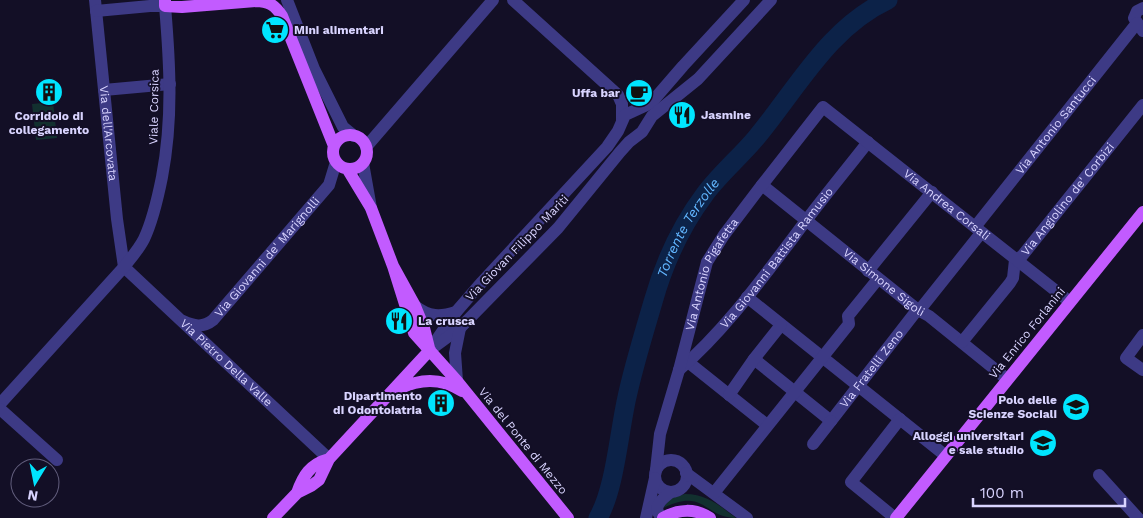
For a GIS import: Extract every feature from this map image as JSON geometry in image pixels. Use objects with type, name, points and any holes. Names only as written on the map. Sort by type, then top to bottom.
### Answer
[{"type":"main road","points":[[165,3],[182,7],[269,1],[282,16],[334,146],[333,155],[336,162]]},
{"type":"main road","points":[[334,146],[341,138],[354,136],[360,139],[366,147]]},
{"type":"main road","name":"Via del Ponte di Mezzo","points":[[363,163],[366,158],[366,147]]},
{"type":"main road","name":"Via del Ponte di Mezzo","points":[[336,162],[348,170],[371,208],[393,266],[414,333],[468,395],[568,518]]},
{"type":"main road","points":[[348,170],[354,169],[363,163]]},
{"type":"main road","name":"Via Enrico Forlanini","points":[[896,518],[1143,212]]},
{"type":"main road","name":"Via del Ponte di Mezzo","points":[[393,266],[415,306],[430,350]]},
{"type":"main road","name":"Via Giovan Filippo Mariti","points":[[273,518],[297,493],[319,480],[329,459],[430,350]]},
{"type":"main road","points":[[393,391],[411,383],[431,380],[448,384],[468,395]]},
{"type":"main road","points":[[663,518],[672,513],[684,511],[699,512],[710,518]]},
{"type":"street","points":[[287,0],[314,69],[343,127],[354,136]]},
{"type":"street","points":[[366,147],[494,0]]},
{"type":"street","points":[[513,0],[618,96],[622,104],[622,122],[627,133],[641,132],[644,117],[641,113],[634,111]]},
{"type":"street","name":"Via Giovan Filippo Mariti","points":[[430,350],[456,312],[607,147],[626,114],[651,103],[744,0]]},
{"type":"street","name":"Via Giovan Filippo Mariti","points":[[430,350],[460,328],[567,219],[620,152],[641,132],[657,112],[698,79],[771,0]]},
{"type":"street","points":[[95,6],[150,6],[165,3]]},
{"type":"street","name":"Viale Corsica","points":[[0,404],[124,267],[143,241],[158,194],[167,150],[170,118],[165,3]]},
{"type":"street","name":"Via dell'Arcovata","points":[[95,6],[124,267]]},
{"type":"street","name":"Via Antonio Santucci","points":[[978,230],[1140,19]]},
{"type":"street","points":[[104,90],[170,84]]},
{"type":"street","name":"Via Angiolino de' Corbizi","points":[[962,342],[1010,283],[1013,278],[1015,260],[1022,256],[1143,105]]},
{"type":"street","name":"Via Andrea Corsali","points":[[823,107],[1070,302]]},
{"type":"street","name":"Via Antonio Pigafetta","points":[[656,474],[660,434],[683,366],[707,262],[724,235],[823,107]]},
{"type":"street","name":"Via Giovanni Battista Ramusio","points":[[683,366],[747,297],[868,142]]},
{"type":"street","name":"Via Giovanni de' Marignolli","points":[[179,318],[196,326],[205,325],[213,320],[329,185],[336,162]]},
{"type":"street","name":"Via del Ponte di Mezzo","points":[[363,163],[371,208]]},
{"type":"street","name":"Via Simone Sigoli","points":[[762,185],[873,275],[918,310],[929,316],[1007,379]]},
{"type":"street","points":[[714,493],[767,424],[849,324],[848,316],[873,275],[932,192]]},
{"type":"street","name":"Via Fratelli Zeno","points":[[813,444],[978,230]]},
{"type":"street","points":[[119,232],[123,238],[132,242],[143,241]]},
{"type":"street","name":"Via Pietro Della Valle","points":[[124,267],[329,459]]},
{"type":"street","points":[[747,297],[946,456]]},
{"type":"street","points":[[415,306],[422,312],[432,315],[446,315],[456,312]]},
{"type":"street","points":[[729,395],[754,359],[782,325]]},
{"type":"street","points":[[456,381],[454,357],[460,328]]},
{"type":"street","points":[[1143,335],[1126,358],[1143,370]]},
{"type":"street","points":[[754,359],[831,421]]},
{"type":"street","points":[[683,366],[729,395],[767,424]]},
{"type":"street","points":[[0,409],[56,458]]},
{"type":"street","points":[[896,518],[851,482],[900,420]]},
{"type":"street","points":[[646,518],[656,474],[663,462],[673,461],[682,466],[686,473],[747,518]]},
{"type":"street","points":[[663,518],[657,512],[659,502],[686,481],[686,473]]},
{"type":"street","points":[[656,474],[660,488],[714,493]]},
{"type":"street","points":[[1099,475],[1136,510]]},
{"type":"green space","points":[[53,102],[57,138],[36,140],[32,104]]},
{"type":"green space","points":[[685,494],[707,498],[736,518],[725,517],[696,502],[677,502],[663,508],[671,498]]},
{"type":"waterway","name":"Torrente Terzolle","points":[[598,518],[609,492],[627,397],[657,287],[681,232],[696,206],[711,187],[756,138],[831,43],[848,26],[888,0]]},
{"type":"place","name":"Mini alimentari","points":[[275,30]]},
{"type":"place","name":"Corridoio di collegamento","points":[[49,92]]},
{"type":"place","name":"Uffa bar","points":[[639,93]]},
{"type":"place","name":"Jasmine","points":[[682,115]]},
{"type":"place","name":"La crusca","points":[[399,321]]},
{"type":"place","name":"Dipartimento di Odontoiatria","points":[[441,403]]},
{"type":"place","name":"Polo delle Scienze Sociali","points":[[1076,407]]},
{"type":"place","name":"Alloggi universitari e sale studio","points":[[1043,443]]}]
